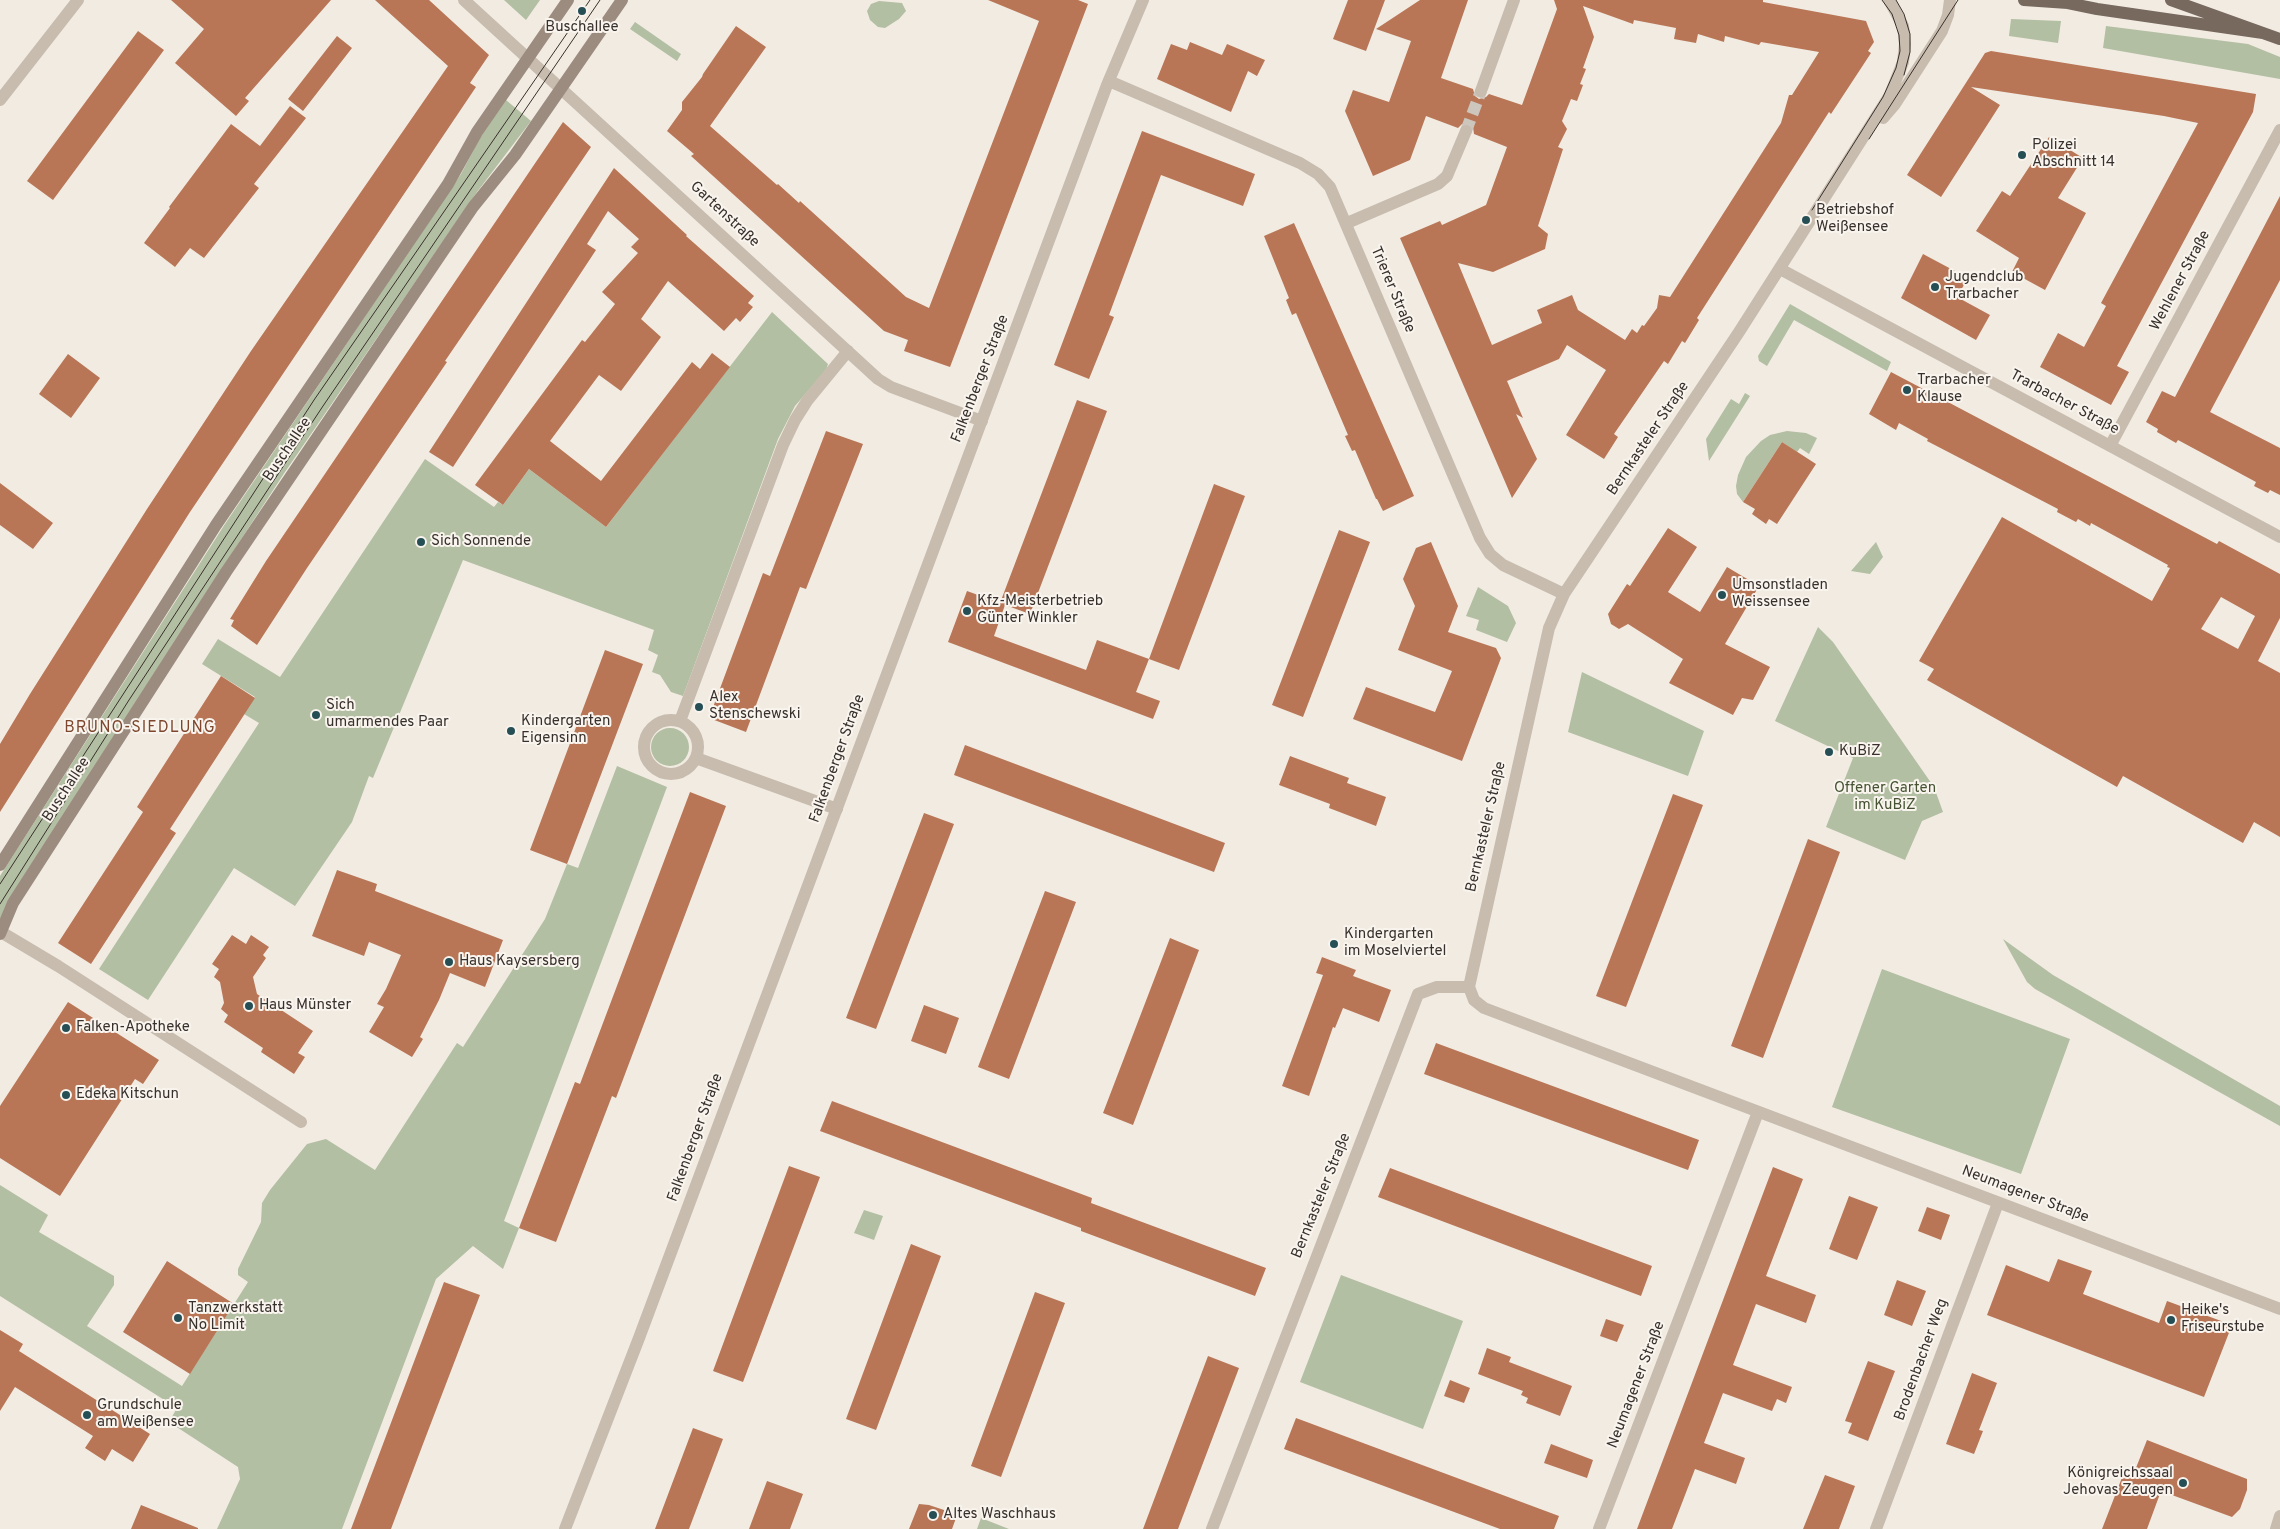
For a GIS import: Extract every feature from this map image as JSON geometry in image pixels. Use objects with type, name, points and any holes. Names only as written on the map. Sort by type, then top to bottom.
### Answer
[{"type":"main road","name":"Buschallee","points":[[0,864],[216,525],[448,184],[477,132],[568,0]]},
{"type":"main road","name":"Buschallee","points":[[1,933],[13,903],[226,572],[473,207],[515,154],[622,0]]},
{"type":"main road","points":[[2024,0],[2068,3],[2096,9],[2264,33]]},
{"type":"main road","points":[[2171,0],[2280,39]]},
{"type":"street","points":[[0,100],[78,0]]},
{"type":"street","name":"Gartenstraße","points":[[464,0],[878,379],[892,387],[982,421]]},
{"type":"street","name":"Falkenberger Straße","points":[[565,1529],[639,1338],[1109,81],[1143,0]]},
{"type":"street","points":[[1481,91],[1514,0]]},
{"type":"street","name":"Bernkasteler Straße","points":[[1212,1529],[1418,994],[1437,988],[1469,987],[1543,650],[1549,628],[1564,594],[1705,385],[1862,142],[1890,95],[1900,71],[1905,52],[1903,26],[1889,0]]},
{"type":"street","name":"Bernkasteler Straße","points":[[1862,142],[1895,104],[1942,30],[1948,15],[1950,0]]},
{"type":"street","name":"Trierer Straße","points":[[1109,81],[1306,166],[1318,174],[1330,187],[1480,538],[1490,554],[1503,565],[1564,594]]},
{"type":"street","name":"Wehlener Straße","points":[[2110,446],[2280,130]]},
{"type":"street","points":[[1347,223],[1438,184],[1448,176],[1466,131]]},
{"type":"street","name":"Trarbacher Straße","points":[[1780,269],[2280,537]]},
{"type":"street","points":[[680,721],[783,445],[807,401],[848,351]]},
{"type":"street","points":[[664,720],[680,721],[694,732],[697,740],[696,758],[684,771],[675,774],[658,771],[646,759],[644,743],[650,728],[664,720]]},
{"type":"street","points":[[696,758],[837,809]]},
{"type":"street","name":"Buschallee","points":[[1,933],[58,966],[301,1122]]},
{"type":"street","name":"Neumagener Straße","points":[[1469,987],[1474,1000],[1484,1008],[2280,1309]]},
{"type":"street","name":"Neumagener Straße","points":[[1599,1529],[1758,1112]]},
{"type":"street","name":"Brodenbacher Weg","points":[[1876,1529],[1998,1202]]},
{"type":"street","points":[[2276,1529],[2280,1516]]},
{"type":"green space","points":[[504,0],[540,0],[526,20]]},
{"type":"green space","points":[[879,1],[902,3],[906,11],[899,19],[885,28],[878,27],[870,20],[867,11],[871,4]]},
{"type":"green space","points":[[2011,19],[2061,21],[2058,43],[2009,36]]},
{"type":"green space","points":[[635,22],[681,54],[677,61],[630,29]]},
{"type":"green space","points":[[2106,26],[2248,44],[2280,57],[2280,79],[2103,48]]},
{"type":"green space","points":[[506,100],[531,121],[477,192],[285,472],[204,596],[0,919],[0,876],[225,524],[461,174],[480,138]]},
{"type":"green space","points":[[1790,304],[1891,362],[1887,371],[1794,320],[1767,366],[1759,361],[1758,356]]},
{"type":"green space","points":[[772,312],[828,364],[826,370],[795,406],[778,439],[683,696],[671,692],[660,675],[652,672],[658,655],[648,650],[654,630],[463,560],[373,778],[369,776],[352,822],[295,906],[234,868],[148,1000],[99,969],[259,723],[244,714],[255,697],[202,664],[218,639],[280,677],[425,459],[494,507],[498,502],[503,505],[529,469],[606,527]]},
{"type":"green space","points":[[1745,393],[1750,396],[1709,461],[1706,439],[1731,399],[1739,404]]},
{"type":"green space","points":[[1787,431],[1806,433],[1817,438],[1809,454],[1800,448],[1797,452],[1782,442],[1743,502],[1737,494],[1736,486],[1738,475],[1746,457],[1761,441],[1770,435]]},
{"type":"green space","points":[[1876,542],[1883,557],[1870,574],[1851,571]]},
{"type":"green space","points":[[1478,587],[1508,606],[1516,623],[1507,642],[1476,630],[1479,620],[1466,616]]},
{"type":"green space","name":"Offener Garten im KuBiZ","points":[[1818,627],[1833,642],[1934,787],[1943,812],[1922,821],[1905,860],[1826,827],[1853,758],[1775,721]]},
{"type":"green space","points":[[1582,672],[1704,731],[1688,776],[1568,732]]},
{"type":"green space","points":[[670,728],[684,733],[689,747],[684,761],[670,766],[656,761],[651,747],[656,733]]},
{"type":"green space","points":[[617,766],[667,787],[504,1221],[519,1228],[503,1269],[473,1246],[436,1279],[342,1529],[217,1529],[240,1479],[238,1467],[169,1422],[177,1408],[0,1296],[0,1185],[48,1215],[39,1232],[114,1276],[114,1285],[87,1326],[182,1386],[248,1282],[238,1275],[238,1269],[261,1222],[262,1203],[270,1190],[307,1144],[326,1139],[375,1170],[457,1043],[463,1047],[545,919],[567,864],[578,868]]},
{"type":"green space","points":[[2003,939],[2053,975],[2280,1106],[2280,1126],[2035,989],[2027,982]]},
{"type":"green space","points":[[1882,969],[2070,1039],[2021,1174],[1832,1107]]},
{"type":"green space","points":[[864,1210],[883,1216],[874,1240],[854,1233]]},
{"type":"green space","points":[[1341,1275],[1463,1321],[1423,1429],[1300,1382]]},
{"type":"green space","points":[[981,1518],[1009,1529],[977,1529]]},
{"type":"building","points":[[171,0],[331,0],[245,98],[249,101],[236,116],[175,63],[204,29]]},
{"type":"building","points":[[375,0],[429,0],[489,55],[470,83],[476,87],[190,512],[0,812],[0,744],[30,694],[147,509],[251,351],[448,66]]},
{"type":"building","points":[[988,0],[1078,0],[1088,4],[950,367],[904,351],[908,340],[884,331],[691,156],[694,154],[667,131],[682,110],[682,102],[702,77],[736,26],[766,47],[710,126],[777,185],[799,203],[800,201],[906,297],[929,308],[1039,21]]},
{"type":"building","points":[[1348,0],[1385,0],[1366,51],[1333,39]]},
{"type":"building","points":[[1420,0],[1468,0],[1441,78],[1473,89],[1475,96],[1479,99],[1489,94],[1522,105],[1557,9],[1554,0],[1763,0],[1763,2],[1866,21],[1874,42],[1868,51],[1871,53],[1831,114],[1829,112],[1697,318],[1699,320],[1685,343],[1682,341],[1668,364],[1664,361],[1614,434],[1618,437],[1604,459],[1566,435],[1606,370],[1567,345],[1559,359],[1507,381],[1523,418],[1516,414],[1537,459],[1512,498],[1400,238],[1440,221],[1442,225],[1486,205],[1507,147],[1474,134],[1473,127],[1469,123],[1462,124],[1458,128],[1426,116],[1410,160],[1373,176],[1345,111],[1353,90],[1389,102],[1411,41],[1376,29]],"holes":[[[1583,6],[1633,24],[1634,20],[1676,28],[1674,39],[1696,43],[1698,34],[1724,42],[1725,36],[1759,45],[1761,42],[1819,52],[1792,95],[1789,95],[1781,123],[1670,297],[1659,295],[1657,308],[1637,333],[1632,329],[1625,340],[1578,310],[1572,295],[1537,310],[1542,323],[1492,345],[1458,263],[1493,272],[1545,249],[1548,234],[1538,226],[1563,149],[1558,147],[1567,129],[1562,121],[1571,99],[1577,101],[1583,85],[1580,84],[1586,69],[1583,68],[1594,37]]]},
{"type":"building","points":[[138,31],[164,50],[53,200],[27,181]]},
{"type":"building","points":[[337,36],[352,48],[303,111],[288,99]]},
{"type":"building","points":[[1190,42],[1222,55],[1227,44],[1265,60],[1257,76],[1248,71],[1231,112],[1157,79],[1171,44],[1187,50]]},
{"type":"building","points":[[1991,51],[2256,94],[2253,112],[2117,366],[2129,372],[2111,405],[2040,367],[2058,333],[2084,347],[2106,306],[2101,303],[2198,123],[2164,116],[1971,87],[2000,105],[1941,197],[1907,175],[1985,53]]},
{"type":"building","points":[[290,106],[306,118],[254,184],[259,188],[204,258],[190,248],[175,267],[144,243],[231,124],[260,146]]},
{"type":"building","points":[[563,122],[591,147],[445,361],[447,362],[257,645],[231,626],[234,620],[230,619],[266,561]]},
{"type":"building","points":[[1142,131],[1255,174],[1243,206],[1161,175],[1109,315],[1114,317],[1089,379],[1054,365]]},
{"type":"building","points":[[2049,137],[2083,158],[2058,198],[2086,213],[2045,290],[2012,272],[2019,258],[1976,231],[2002,191],[2010,196]]},
{"type":"building","points":[[614,168],[686,236],[754,296],[748,303],[753,307],[740,322],[736,318],[724,331],[668,281],[641,319],[661,337],[621,391],[599,375],[550,441],[601,481],[692,362],[700,369],[712,353],[730,367],[606,527],[529,469],[503,505],[475,485],[582,340],[585,342],[615,304],[602,292],[638,253],[631,247],[639,239],[608,211],[587,244],[596,250],[453,467],[429,452]]},
{"type":"building","points":[[2280,196],[2280,280],[2210,412],[2280,448],[2280,495],[2270,490],[2268,493],[2254,486],[2256,482],[2178,440],[2176,443],[2157,432],[2158,429],[2146,422],[2162,391],[2175,397]]},
{"type":"building","points":[[1294,223],[1414,496],[1383,511],[1355,450],[1352,451],[1345,436],[1348,435],[1296,313],[1292,315],[1286,300],[1289,298],[1264,236]]},
{"type":"building","name":"Jugendclub Trarbacher","points":[[1923,254],[1968,278],[1957,297],[1990,315],[1976,340],[1901,298]]},
{"type":"building","points":[[68,354],[100,378],[71,418],[39,394]]},
{"type":"building","points":[[1891,372],[2217,544],[2219,541],[2280,574],[2280,618],[2258,661],[2280,673],[2280,837],[2254,822],[2243,843],[2123,776],[2117,787],[1927,680],[1934,669],[1919,661],[2002,517],[2152,601],[2170,568],[2167,567],[2168,565],[2091,523],[2090,526],[2078,519],[2076,522],[2057,512],[2058,509],[1927,441],[1928,439],[1899,423],[1896,430],[1869,414]],"holes":[[[2221,597],[2255,616],[2238,649],[2201,629]]]},
{"type":"building","points":[[1077,400],[1107,411],[1030,614],[1005,605],[994,636],[1086,670],[1097,640],[1149,659],[1136,692],[1160,701],[1153,719],[948,642],[967,591],[1000,603]]},
{"type":"building","points":[[826,431],[863,444],[806,589],[800,587],[746,732],[709,718],[763,573],[770,576]]},
{"type":"building","points":[[1782,442],[1816,464],[1777,524],[1769,519],[1766,524],[1752,514],[1755,509],[1743,502]]},
{"type":"building","points":[[0,483],[53,523],[33,549],[0,525]]},
{"type":"building","points":[[1214,484],[1245,496],[1179,670],[1149,659]]},
{"type":"building","points":[[1668,528],[1697,547],[1668,592],[1700,612],[1727,567],[1759,586],[1725,644],[1770,667],[1753,700],[1742,698],[1733,715],[1669,683],[1683,659],[1628,624],[1619,629],[1611,624],[1608,614],[1627,584],[1630,586]]},
{"type":"building","points":[[1339,530],[1370,542],[1303,717],[1272,705]]},
{"type":"building","points":[[1431,542],[1458,606],[1448,632],[1496,648],[1501,658],[1462,761],[1353,719],[1366,687],[1435,712],[1452,671],[1398,650],[1415,606],[1403,579],[1416,548]]},
{"type":"building","points":[[605,650],[643,664],[567,864],[530,850]]},
{"type":"building","points":[[221,676],[255,698],[170,829],[176,833],[91,964],[58,943],[143,812],[137,807]]},
{"type":"building","points":[[965,745],[1225,843],[1214,872],[954,775]]},
{"type":"building","points":[[1290,756],[1349,778],[1347,783],[1386,797],[1376,826],[1329,808],[1330,804],[1279,785]]},
{"type":"building","points":[[690,792],[726,806],[616,1098],[612,1096],[556,1242],[519,1228],[575,1082],[580,1084]]},
{"type":"building","points":[[1673,794],[1703,805],[1626,1007],[1596,996]]},
{"type":"building","points":[[924,813],[954,824],[876,1029],[846,1018]]},
{"type":"building","points":[[1808,839],[1840,852],[1763,1058],[1731,1046]]},
{"type":"building","name":"Haus Kaysersberg","points":[[337,870],[377,884],[375,891],[503,940],[485,987],[450,973],[420,1037],[423,1039],[412,1057],[369,1032],[384,1007],[377,1004],[401,955],[369,942],[364,956],[312,936]]},
{"type":"building","points":[[1045,891],[1076,902],[1009,1079],[978,1067]]},
{"type":"building","name":"Haus Münster","points":[[232,935],[246,944],[251,935],[269,947],[263,955],[266,958],[253,977],[257,994],[313,1031],[298,1053],[305,1057],[294,1074],[261,1052],[263,1048],[224,1022],[228,1015],[221,1009],[224,1003],[220,982],[214,977],[219,969],[212,964]]},
{"type":"building","points":[[1170,938],[1199,950],[1133,1125],[1103,1113]]},
{"type":"building","points":[[1322,957],[1356,970],[1353,976],[1391,990],[1379,1022],[1343,1008],[1335,1028],[1333,1027],[1309,1096],[1282,1086],[1323,975],[1316,973]]},
{"type":"building","name":"Edeka Kitschun","points":[[68,1002],[159,1060],[143,1084],[135,1079],[60,1196],[0,1158],[0,1106]]},
{"type":"building","points":[[924,1005],[959,1018],[946,1054],[911,1041]]},
{"type":"building","points":[[1436,1043],[1699,1140],[1688,1170],[1424,1074]]},
{"type":"building","points":[[832,1101],[1092,1198],[1091,1203],[1266,1268],[1255,1296],[1081,1231],[1081,1228],[820,1131]]},
{"type":"building","points":[[789,1166],[820,1177],[743,1382],[713,1371]]},
{"type":"building","points":[[1773,1167],[1803,1179],[1766,1276],[1816,1295],[1806,1323],[1756,1304],[1733,1365],[1792,1387],[1786,1403],[1777,1399],[1772,1411],[1723,1393],[1704,1443],[1745,1458],[1736,1484],[1695,1469],[1672,1529],[1637,1529]]},
{"type":"building","points":[[1390,1168],[1652,1266],[1641,1296],[1378,1197]]},
{"type":"building","points":[[1849,1196],[1878,1207],[1857,1260],[1829,1249]]},
{"type":"building","points":[[1927,1207],[1950,1215],[1941,1240],[1918,1231]]},
{"type":"building","points":[[911,1244],[941,1256],[876,1430],[846,1419]]},
{"type":"building","points":[[2058,1259],[2092,1271],[2083,1294],[2159,1323],[2167,1301],[2232,1325],[2204,1397],[1987,1315],[2006,1265],[2049,1282]]},
{"type":"building","name":"Tanzwerkstatt No Limit","points":[[167,1261],[234,1304],[190,1374],[123,1332]]},
{"type":"building","points":[[1897,1280],[1926,1291],[1912,1326],[1884,1315]]},
{"type":"building","points":[[444,1282],[480,1295],[391,1529],[351,1529]]},
{"type":"building","points":[[1035,1292],[1065,1303],[1001,1477],[971,1466]]},
{"type":"building","points":[[1606,1319],[1624,1325],[1617,1342],[1600,1336]]},
{"type":"building","points":[[0,1330],[23,1344],[19,1351],[150,1434],[133,1462],[112,1449],[105,1461],[85,1448],[93,1436],[15,1387],[0,1411]]},
{"type":"building","points":[[1487,1348],[1511,1357],[1509,1362],[1572,1386],[1560,1416],[1526,1403],[1528,1398],[1521,1395],[1523,1391],[1478,1374]]},
{"type":"building","points":[[1208,1356],[1239,1368],[1178,1529],[1143,1529]]},
{"type":"building","points":[[1868,1361],[1895,1371],[1868,1441],[1848,1433],[1852,1423],[1845,1421]]},
{"type":"building","points":[[1972,1373],[1997,1383],[1979,1430],[1983,1431],[1974,1454],[1946,1444]]},
{"type":"building","points":[[1450,1380],[1470,1388],[1464,1403],[1444,1396]]},
{"type":"building","points":[[1296,1418],[1559,1516],[1554,1529],[1500,1529],[1284,1449]]},
{"type":"building","points":[[693,1428],[723,1439],[689,1529],[655,1529]]},
{"type":"building","name":"Königreichssaal Jehovas Zeugen","points":[[2147,1440],[2247,1479],[2247,1490],[2240,1509],[2232,1517],[2161,1491],[2147,1529],[2102,1529],[2123,1475],[2132,1478]]},
{"type":"building","points":[[1551,1444],[1593,1460],[1587,1478],[1544,1463]]},
{"type":"building","points":[[1825,1475],[1855,1486],[1839,1529],[1803,1529]]},
{"type":"building","points":[[767,1481],[803,1494],[790,1529],[749,1529]]},
{"type":"building","name":"Altes Waschhaus","points":[[919,1504],[947,1511],[956,1518],[952,1529],[909,1529]]},
{"type":"building","points":[[141,1505],[198,1528],[198,1529],[131,1529]]},
{"type":"tunnel","points":[[1466,131],[1481,91]]},
{"type":"tram line","points":[[0,884],[314,400],[590,0]]},
{"type":"tram line","points":[[0,904],[129,700],[323,406],[600,0]]},
{"type":"tram line","points":[[1812,210],[1883,97],[1896,68],[1900,51],[1899,35],[1892,14],[1882,0]]},
{"type":"tram line","points":[[1896,0],[1904,14],[1910,34],[1910,52],[1904,75]]},
{"type":"tram line","points":[[1869,139],[1958,0]]},
{"type":"place","name":"Buschallee","points":[[582,11]]},
{"type":"place","name":"Polizei Abschnitt 14","points":[[2022,155]]},
{"type":"place","name":"Betriebshof Weißensee","points":[[1806,220]]},
{"type":"place","name":"Jugendclub Trarbacher","points":[[1935,287]]},
{"type":"place","name":"Trarbacher Klause","points":[[1907,390]]},
{"type":"place","name":"Sich Sonnende","points":[[421,542]]},
{"type":"place","name":"Umsonstladen Weissensee","points":[[1722,595]]},
{"type":"place","name":"Kfz-Meisterbetrieb Günter Winkler","points":[[967,611]]},
{"type":"place","name":"Alex Stenschewski","points":[[699,707]]},
{"type":"place","name":"Sich umarmendes Paar","points":[[316,715]]},
{"type":"place","name":"Kindergarten Eigensinn","points":[[511,731]]},
{"type":"place","name":"KuBiZ","points":[[1829,752]]},
{"type":"place","name":"Kindergarten im Moselviertel","points":[[1334,944]]},
{"type":"place","name":"Haus Kaysersberg","points":[[449,962]]},
{"type":"place","name":"Haus Münster","points":[[249,1006]]},
{"type":"place","name":"Falken-Apotheke","points":[[66,1028]]},
{"type":"place","name":"Edeka Kitschun","points":[[66,1095]]},
{"type":"place","name":"Tanzwerkstatt No Limit","points":[[178,1318]]},
{"type":"place","name":"Heike's Friseurstube","points":[[2171,1320]]},
{"type":"place","name":"Grundschule am Weißensee","points":[[87,1415]]},
{"type":"place","name":"Königreichssaal Jehovas Zeugen","points":[[2183,1483]]},
{"type":"place","name":"Altes Waschhaus","points":[[933,1515]]},
{"type":"district","name":"BRUNO-SIEDLUNG","points":[[140,729]]}]
